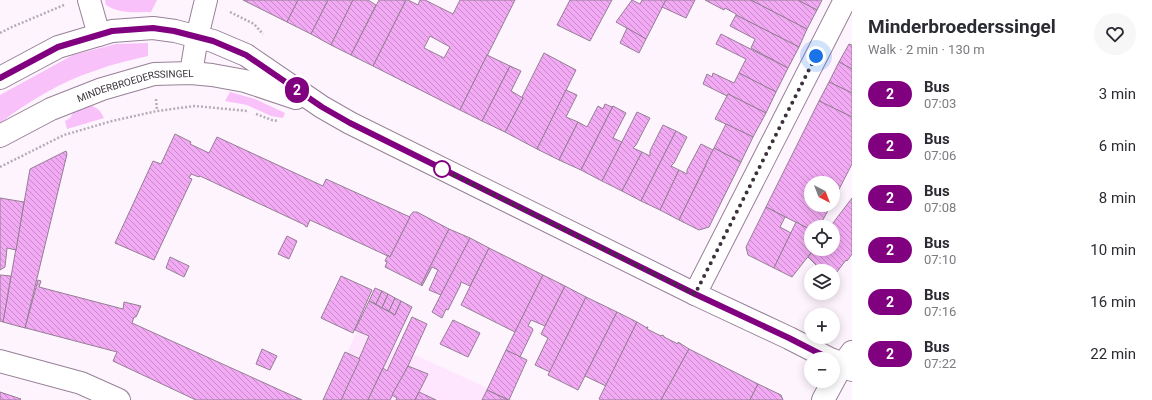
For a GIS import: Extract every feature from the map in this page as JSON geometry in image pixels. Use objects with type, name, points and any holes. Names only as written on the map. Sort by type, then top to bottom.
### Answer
[{"type":"main road","points":[[192,73],[197,37],[206,0]]},
{"type":"main road","points":[[695,294],[845,0]]},
{"type":"main road","points":[[78,1],[99,35]]},
{"type":"main road","name":"MINDERBROEDERSSINGEL","points":[[0,78],[58,47],[112,31],[153,28],[174,31],[213,41],[246,55],[322,107],[357,126],[695,294],[842,361]]},
{"type":"main road","name":"MINDERBROEDERSSINGEL","points":[[0,136],[51,108],[102,89],[154,74],[192,73],[245,81],[322,107]]},
{"type":"main road","points":[[0,361],[80,383],[119,400]]},
{"type":"main road","points":[[823,400],[842,361]]},
{"type":"path","points":[[0,33],[12,26],[78,1]]},
{"type":"path","points":[[0,167],[64,135],[157,111],[194,106],[247,111],[272,120],[280,121]]},
{"type":"shaded area","points":[[105,0],[157,0],[151,12],[128,12],[111,8],[106,5]]},
{"type":"shaded area","points":[[148,43],[148,56],[109,66],[71,80],[34,99],[0,123],[0,95],[73,55],[116,44]]},
{"type":"shaded area","points":[[230,92],[255,99],[285,113],[283,118],[271,116],[247,105],[225,101]]},
{"type":"shaded area","points":[[87,104],[93,106],[101,112],[104,118],[67,129],[65,121],[70,118],[74,111]]},
{"type":"shaded area","points":[[358,329],[514,400],[325,400]]},
{"type":"building","points":[[243,0],[298,0],[287,22]]},
{"type":"building","points":[[298,0],[328,0],[311,34],[287,22]]},
{"type":"building","points":[[328,0],[353,0],[331,45],[311,34]]},
{"type":"building","points":[[353,0],[368,0],[376,5],[351,55],[331,45]]},
{"type":"building","points":[[379,0],[406,0],[373,66],[351,55]]},
{"type":"building","points":[[406,0],[418,5],[420,0],[425,0],[453,14],[460,0],[515,0],[460,110],[373,66]],"holes":[[[430,36],[450,47],[444,58],[424,48]]]},
{"type":"building","points":[[570,0],[612,0],[590,41],[557,25]]},
{"type":"building","points":[[632,0],[640,4],[642,0],[666,0],[646,39],[616,22]]},
{"type":"building","points":[[666,0],[695,0],[686,18],[662,7]]},
{"type":"building","points":[[705,0],[751,0],[807,29],[799,47],[725,8],[724,10]]},
{"type":"building","points":[[751,0],[798,0],[817,10],[807,29]]},
{"type":"building","points":[[798,0],[822,0],[817,10]]},
{"type":"building","points":[[736,15],[799,47],[788,68],[751,48],[755,39],[730,26]]},
{"type":"building","points":[[627,28],[646,39],[639,53],[620,43]]},
{"type":"building","points":[[721,34],[788,68],[776,92],[739,73],[746,59],[716,44]]},
{"type":"building","points":[[849,44],[852,45],[852,69],[839,62]]},
{"type":"building","points":[[544,53],[576,70],[537,149],[505,132]]},
{"type":"building","points":[[487,55],[510,66],[482,121],[460,110]]},
{"type":"building","points":[[839,62],[852,69],[852,93],[829,82]]},
{"type":"building","points":[[510,66],[521,71],[511,91],[523,98],[505,132],[482,121]]},
{"type":"building","points":[[713,73],[734,83],[739,73],[776,92],[766,113],[728,94],[727,96],[703,84],[707,74],[712,77]]},
{"type":"building","points":[[829,82],[852,93],[852,117],[819,101]]},
{"type":"building","points":[[566,90],[577,95],[566,117],[578,122],[559,160],[537,149]]},
{"type":"building","points":[[728,94],[766,113],[753,137],[715,119]]},
{"type":"building","points":[[819,101],[852,117],[852,164],[840,187],[840,176],[804,176],[804,212],[827,212],[823,220],[804,220],[804,226],[766,207]]},
{"type":"building","points":[[605,104],[612,107],[613,106],[581,170],[559,160],[578,122],[587,127],[598,106],[603,109]]},
{"type":"building","points":[[613,106],[626,113],[613,138],[622,142],[602,181],[581,170]]},
{"type":"building","points":[[637,112],[650,118],[633,148],[642,152],[622,191],[602,181]]},
{"type":"building","points":[[726,124],[753,137],[741,162],[714,148]]},
{"type":"building","points":[[663,125],[676,131],[641,201],[622,191],[642,152],[650,156],[650,151]]},
{"type":"building","points":[[676,131],[687,137],[671,166],[679,170],[660,210],[641,201]]},
{"type":"building","points":[[175,134],[191,142],[190,144],[209,153],[217,137],[323,186],[326,179],[410,217],[390,257],[310,220],[307,227],[200,176],[191,174],[189,178],[192,179],[154,260],[115,243],[153,161],[161,164]]},
{"type":"building","points":[[701,144],[713,150],[679,220],[660,210],[679,170],[687,174],[687,170]]},
{"type":"building","points":[[714,148],[741,162],[709,227],[699,230],[679,220]]},
{"type":"building","points":[[66,151],[67,154],[25,328],[3,322],[30,169]]},
{"type":"building","points":[[0,198],[24,202],[16,250],[7,248],[5,267],[0,270]]},
{"type":"building","points":[[852,198],[852,254],[840,268],[840,264],[815,264],[808,257],[809,256],[840,256],[840,220],[835,220]]},
{"type":"building","points":[[766,207],[785,217],[780,227],[791,233],[774,268],[748,255],[746,247]]},
{"type":"building","points":[[413,212],[417,212],[449,229],[421,285],[385,267],[387,262],[385,261],[388,255],[390,257],[409,217]]},
{"type":"building","points":[[796,222],[804,226],[804,256],[808,256],[792,277],[774,268]]},
{"type":"building","points":[[449,229],[470,238],[441,295],[429,290],[438,270],[432,267],[422,286],[421,285]]},
{"type":"building","points":[[287,236],[297,241],[289,259],[278,254]]},
{"type":"building","points":[[470,238],[489,248],[470,286],[461,282],[448,310],[446,309],[442,318],[432,312]]},
{"type":"building","points":[[489,248],[543,275],[515,332],[461,305]]},
{"type":"building","points":[[170,257],[189,266],[184,277],[166,268]]},
{"type":"building","points":[[0,275],[11,276],[3,322],[0,321]]},
{"type":"building","points":[[543,275],[565,286],[545,326],[531,320],[528,326],[533,330],[520,357],[506,350]]},
{"type":"building","points":[[341,276],[372,290],[353,333],[321,318]]},
{"type":"building","points":[[38,280],[41,281],[39,287],[123,309],[124,302],[141,306],[132,323],[302,400],[196,400],[113,361],[117,352],[25,328]]},
{"type":"building","points":[[565,286],[586,297],[550,372],[535,365],[548,338],[541,334]]},
{"type":"building","points":[[375,288],[382,291],[376,304],[369,301]]},
{"type":"building","points":[[382,291],[388,294],[382,308],[376,304]]},
{"type":"building","points":[[388,294],[395,298],[389,311],[382,308]]},
{"type":"building","points":[[586,297],[617,312],[578,390],[548,375]]},
{"type":"building","points":[[395,298],[401,301],[395,315],[389,311]]},
{"type":"building","points":[[369,301],[395,315],[401,301],[412,307],[368,400],[341,400],[369,336],[355,330]]},
{"type":"building","points":[[617,312],[637,322],[606,386],[585,376]]},
{"type":"building","points":[[412,317],[427,324],[408,366],[390,400],[368,400],[383,368],[387,371]]},
{"type":"building","points":[[453,320],[480,333],[468,357],[440,344]]},
{"type":"building","points":[[637,322],[647,328],[648,327],[647,329],[678,344],[678,342],[689,349],[661,400],[601,400],[599,399]]},
{"type":"building","points":[[262,349],[277,356],[270,370],[256,364]]},
{"type":"building","points":[[689,349],[758,384],[750,400],[661,400]]},
{"type":"building","points":[[506,350],[527,360],[509,400],[487,390]]},
{"type":"building","points":[[345,352],[360,359],[341,400],[323,400]]},
{"type":"building","points":[[408,366],[428,374],[415,400],[396,400],[397,398],[392,395]]},
{"type":"building","points":[[758,384],[781,395],[783,400],[750,400]]},
{"type":"building","points":[[487,390],[508,400],[482,400]]},
{"type":"building","points":[[0,392],[21,399],[0,400]]},
{"type":"building","points":[[419,392],[436,400],[415,400]]},
{"type":"bus line","name":"2","points":[[0,78],[58,47],[112,31],[153,28],[174,31],[213,41],[246,55],[322,107],[350,123],[695,294],[816,352]]},
{"type":"route","points":[[442,169],[695,294],[816,56]]}]
